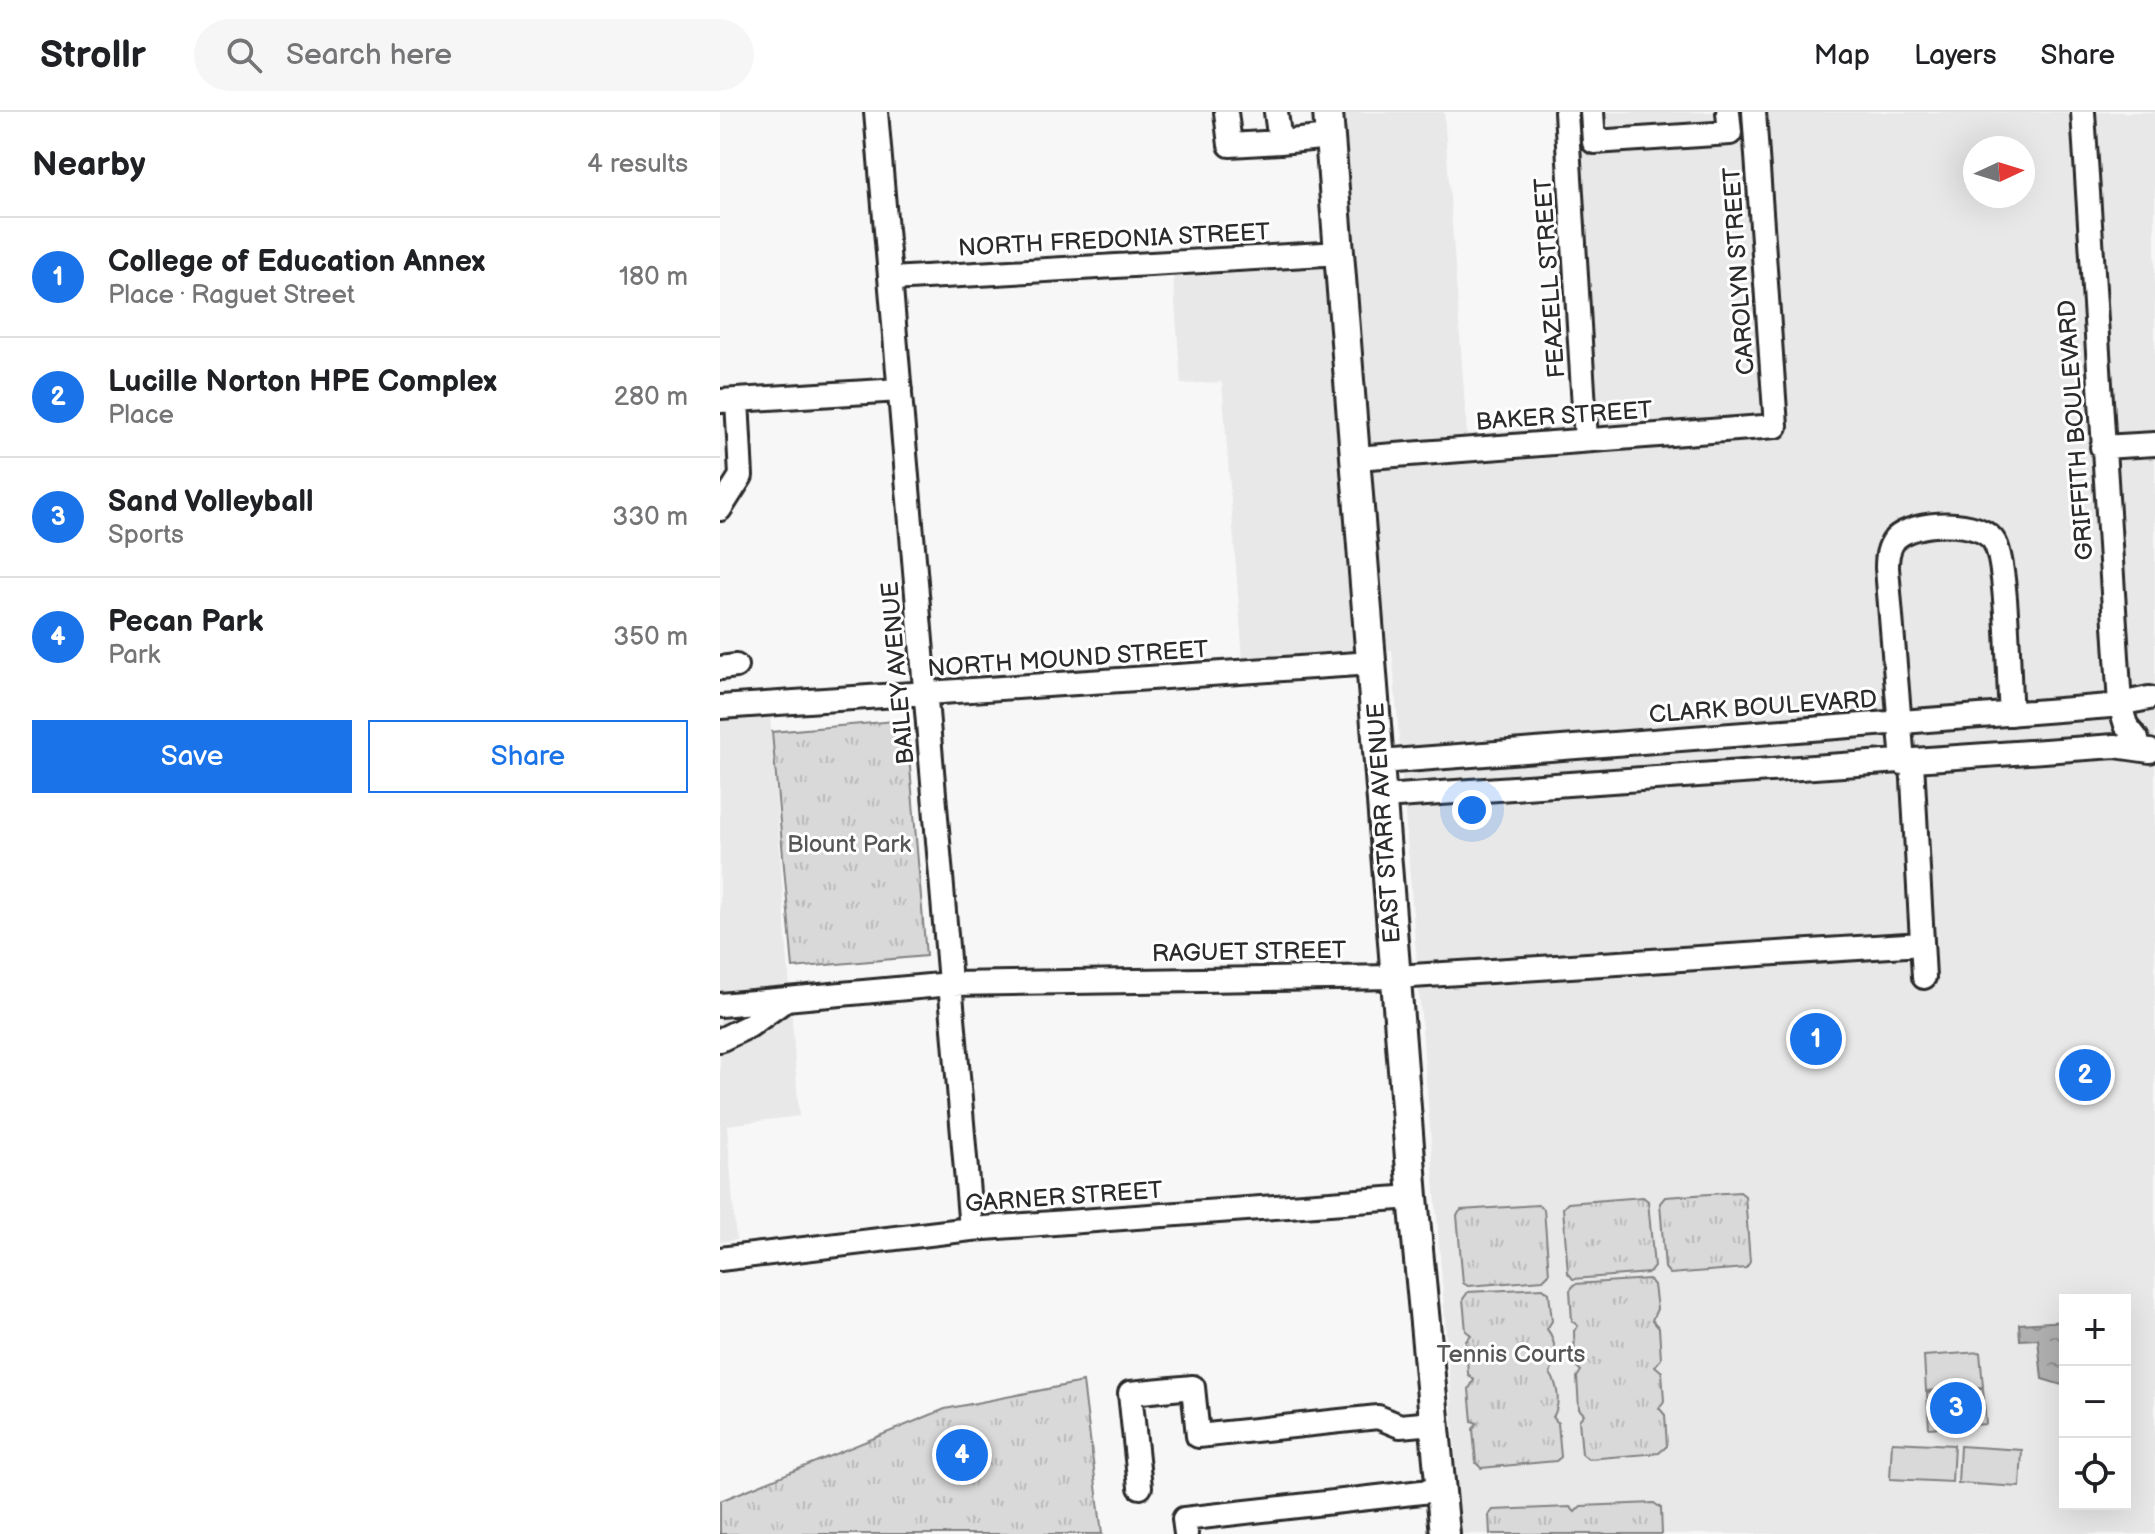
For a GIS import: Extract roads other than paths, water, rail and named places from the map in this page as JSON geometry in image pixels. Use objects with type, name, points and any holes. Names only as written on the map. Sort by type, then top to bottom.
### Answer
[{"type":"main road","name":"EAST STARR AVENUE","points":[[1329,125],[1413,1197],[1445,1534]]},
{"type":"street","name":"BAILEY AVENUE","points":[[876,112],[971,1229]]},
{"type":"street","points":[[1226,112],[1230,145],[1280,142],[1329,125]]},
{"type":"street","points":[[1276,112],[1280,142]]},
{"type":"street","name":"FEAZELL STREET","points":[[1566,112],[1586,440]]},
{"type":"street","points":[[1592,112],[1594,142],[1730,133],[1728,112]]},
{"type":"street","name":"CAROLYN STREET","points":[[1754,112],[1776,426]]},
{"type":"street","name":"GRIFFITH BOULEVARD","points":[[2083,112],[2120,705],[2126,725],[2147,747]]},
{"type":"street","name":"NORTH FREDONIA STREET","points":[[891,279],[1341,253]]},
{"type":"street","points":[[720,509],[741,476],[728,400],[900,390]]},
{"type":"street","name":"BAKER STREET","points":[[1356,458],[1776,426]]},
{"type":"street","points":[[2102,447],[2155,444]]},
{"type":"street","points":[[1924,977],[1887,554],[1903,533],[1922,528],[1974,526],[1988,534],[1997,546],[2011,714]]},
{"type":"street","name":"NORTH MOUND STREET","points":[[720,707],[926,696],[1372,663]]},
{"type":"street","points":[[2147,747],[2133,731],[2135,712],[2152,698]]},
{"type":"street","name":"CLARK BOULEVARD","points":[[1380,762],[2120,705],[2152,698]]},
{"type":"street","points":[[1383,797],[2115,746],[2147,747]]},
{"type":"street","name":"RAGUET STREET","points":[[720,1005],[951,984],[1396,977],[1922,944]]},
{"type":"street","points":[[720,1040],[749,1026],[785,999]]},
{"type":"street","name":"GARNER STREET","points":[[720,1259],[971,1229],[1413,1197]]},
{"type":"street","points":[[1140,1487],[1130,1393],[1193,1387],[1198,1436],[1378,1417],[1400,1426],[1433,1423]]},
{"type":"street","points":[[1186,1534],[1184,1519],[1439,1490]]},
{"type":"water","points":[[2059,1321],[2059,1384],[2042,1379],[2038,1339],[2020,1340],[2019,1324]]},
{"type":"place","name":"College of Education Annex","points":[[1816,1039]]},
{"type":"place","name":"Lucille Norton HPE Complex","points":[[2085,1075]]},
{"type":"place","name":"Sand Volleyball","points":[[1956,1408]]},
{"type":"place","name":"Pecan Park","points":[[962,1455]]},
{"type":"park label","name":"Blount Park","points":[[849,844]]},
{"type":"park label","name":"Tennis Courts","points":[[1511,1354]]}]
